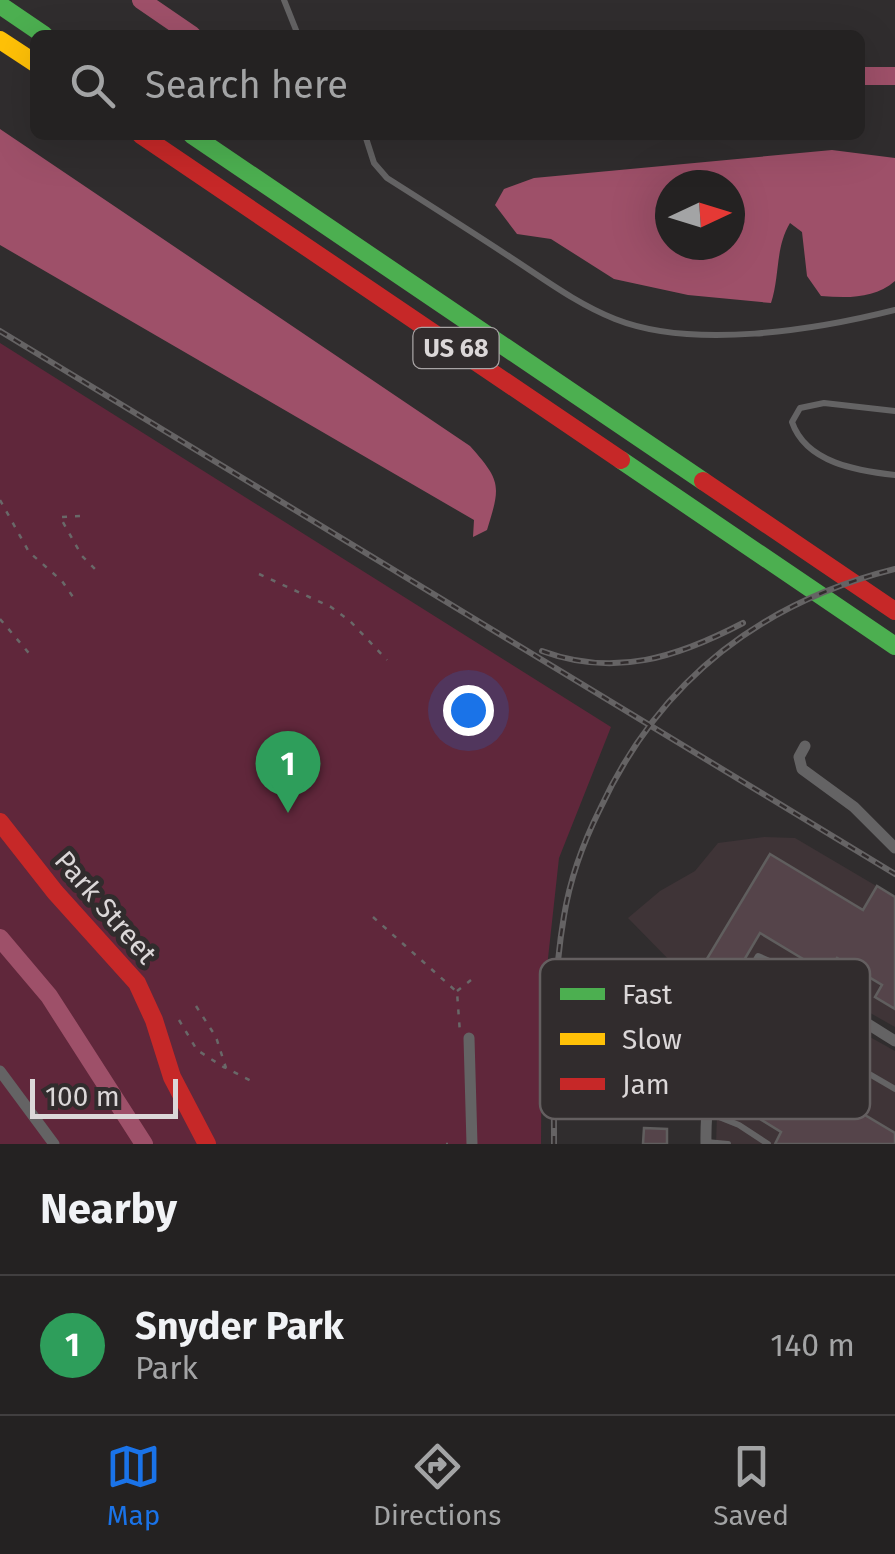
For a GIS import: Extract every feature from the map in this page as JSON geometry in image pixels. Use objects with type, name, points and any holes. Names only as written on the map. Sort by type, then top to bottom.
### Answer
[{"type":"main road","points":[[0,5],[37,30]]},
{"type":"main road","points":[[0,40],[30,61]]},
{"type":"main road","points":[[0,54],[30,70]]},
{"type":"main road","name":"US 68","points":[[148,140],[895,646]]},
{"type":"main road","name":"US 68","points":[[199,140],[895,612]]},
{"type":"main road","name":"Park Street","points":[[0,822],[55,892],[137,984],[154,1020],[172,1078],[208,1144]]},
{"type":"street","points":[[804,746],[799,757],[802,769],[854,807],[895,848]]},
{"type":"street","points":[[870,1026],[895,1042]]},
{"type":"street","points":[[465,1035],[472,1144]]},
{"type":"street","points":[[0,1071],[54,1144]]},
{"type":"lane","points":[[284,0],[296,30]]},
{"type":"lane","points":[[367,140],[374,164],[387,178],[572,298],[617,320],[658,331],[732,334],[812,328],[895,310]]},
{"type":"lane","points":[[895,411],[816,403],[800,408],[792,422],[806,444],[830,460],[862,471],[895,475]]},
{"type":"lane","points":[[870,1074],[895,1089]]},
{"type":"lane","points":[[726,1119],[768,1144]]},
{"type":"lane","points":[[706,1143],[728,1144]]},
{"type":"path","points":[[0,500],[29,552],[73,596]]},
{"type":"path","points":[[80,516],[60,517],[82,556],[99,574]]},
{"type":"path","points":[[258,574],[331,608],[387,660]]},
{"type":"path","points":[[0,618],[33,658]]},
{"type":"path","points":[[373,917],[457,992],[465,1035]]},
{"type":"path","points":[[457,992],[471,980]]},
{"type":"path","points":[[196,1006],[216,1036],[226,1068]]},
{"type":"path","points":[[179,1020],[197,1050],[253,1082]]},
{"type":"shaded area","points":[[0,129],[470,446],[495,484],[495,503],[487,530],[473,537],[474,520],[0,245]]},
{"type":"shaded area","points":[[832,150],[895,158],[895,281],[869,294],[821,296],[807,276],[802,232],[790,223],[782,242],[771,303],[688,295],[614,279],[551,239],[517,234],[495,205],[504,189],[534,178]]},
{"type":"shaded area","points":[[0,343],[611,727],[559,858],[548,959],[540,959],[541,1144],[0,1144]]},
{"type":"shaded area","points":[[764,837],[795,838],[895,897],[895,1027],[870,1013],[870,959],[668,959],[628,918],[660,891],[695,871],[718,843]]},
{"type":"shaded area","points":[[870,1037],[895,1051],[895,1144],[716,1144],[717,1119],[870,1119]]},
{"type":"building","points":[[770,854],[863,910],[877,886],[895,897],[895,1009],[875,997],[882,985],[870,978],[870,959],[803,959],[760,933],[745,959],[707,959]]},
{"type":"building","points":[[870,1118],[895,1133],[895,1144],[775,1144],[781,1132],[760,1119]]},
{"type":"building","points":[[644,1128],[667,1129],[667,1144],[643,1144]]},
{"type":"waterway","points":[[141,0],[185,30]]},
{"type":"waterway","points":[[865,76],[895,76]]},
{"type":"waterway","points":[[0,938],[49,996],[144,1144]]},
{"type":"railway","points":[[0,331],[895,874]]},
{"type":"railway","points":[[559,959],[570,888],[600,809],[624,764],[683,686],[757,626],[800,603],[895,569]]},
{"type":"railway","points":[[542,651],[595,663],[646,660],[694,646],[743,623]]},
{"type":"railway","points":[[554,1119],[554,1144]]},
{"type":"traffic: fast","points":[[0,5],[37,30]]},
{"type":"traffic: fast","points":[[199,140],[703,481]]},
{"type":"traffic: fast","points":[[621,460],[895,646]]},
{"type":"traffic: slow","points":[[0,40],[30,60]]},
{"type":"traffic: jam","points":[[148,140],[621,460]]},
{"type":"traffic: jam","points":[[703,481],[895,611]]},
{"type":"traffic: jam","points":[[0,822],[55,892],[137,983],[154,1020],[172,1077],[207,1144]]},
{"type":"place","name":"Snyder Park","points":[[288,813]]}]
